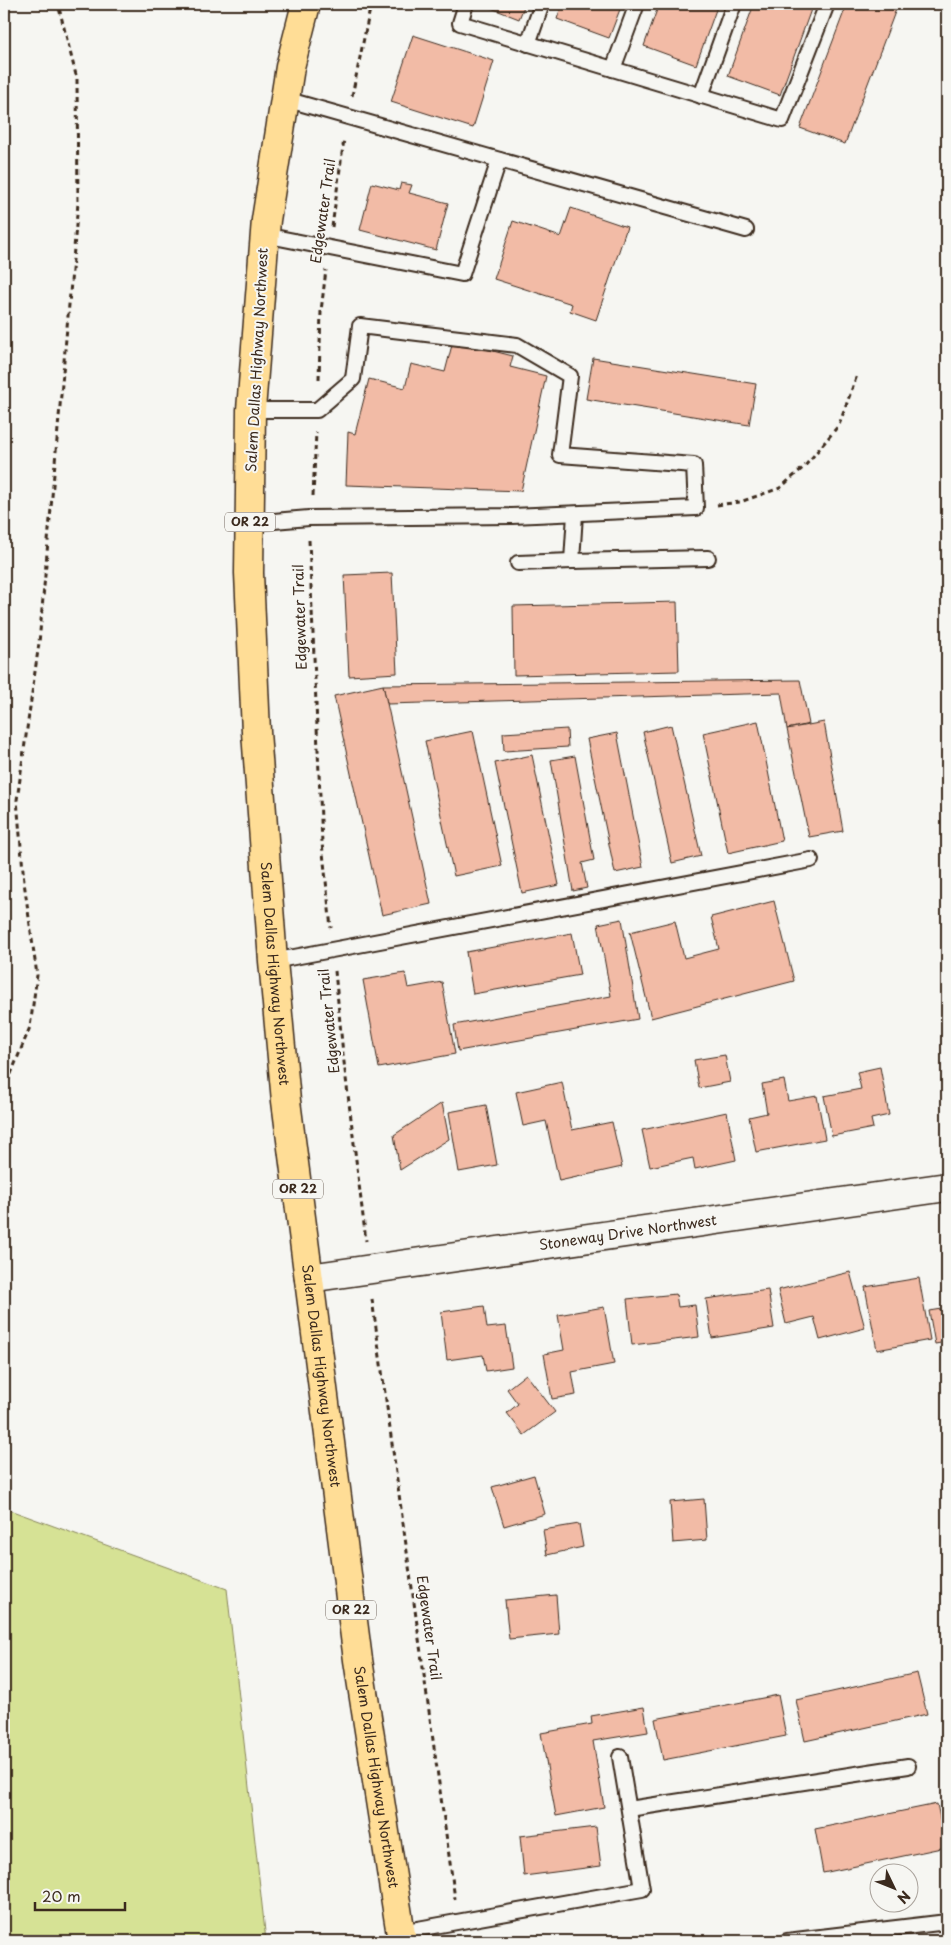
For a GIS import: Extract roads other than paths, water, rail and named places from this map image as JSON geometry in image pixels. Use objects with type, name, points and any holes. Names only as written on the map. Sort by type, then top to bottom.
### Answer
[{"type":"highway","name":"Salem Dallas Highway Northwest","points":[[306,4],[285,99],[264,235],[251,410],[249,573],[256,732],[273,961],[286,1101],[358,1660],[401,1937]]},
{"type":"street","name":"Stoneway Drive Northwest","points":[[309,1278],[947,1187]]},
{"type":"lane","points":[[466,4],[460,23],[782,120],[827,4]]},
{"type":"lane","points":[[528,44],[542,4]]},
{"type":"lane","points":[[613,69],[637,4]]},
{"type":"lane","points":[[701,96],[734,4]]},
{"type":"lane","points":[[285,99],[746,230]]},
{"type":"lane","points":[[264,235],[462,274],[500,160]]},
{"type":"lane","points":[[250,523],[309,518],[575,514],[696,508],[694,464],[560,454],[570,376],[517,345],[360,326],[353,379],[317,410],[251,410]]},
{"type":"lane","points":[[572,561],[575,514]]},
{"type":"lane","points":[[518,563],[708,558]]},
{"type":"lane","points":[[273,961],[812,860]]},
{"type":"lane","points":[[401,1937],[458,1922],[642,1889],[620,1757]]},
{"type":"lane","points":[[629,1809],[908,1766]]},
{"type":"lane","points":[[787,1941],[947,1922]]}]
